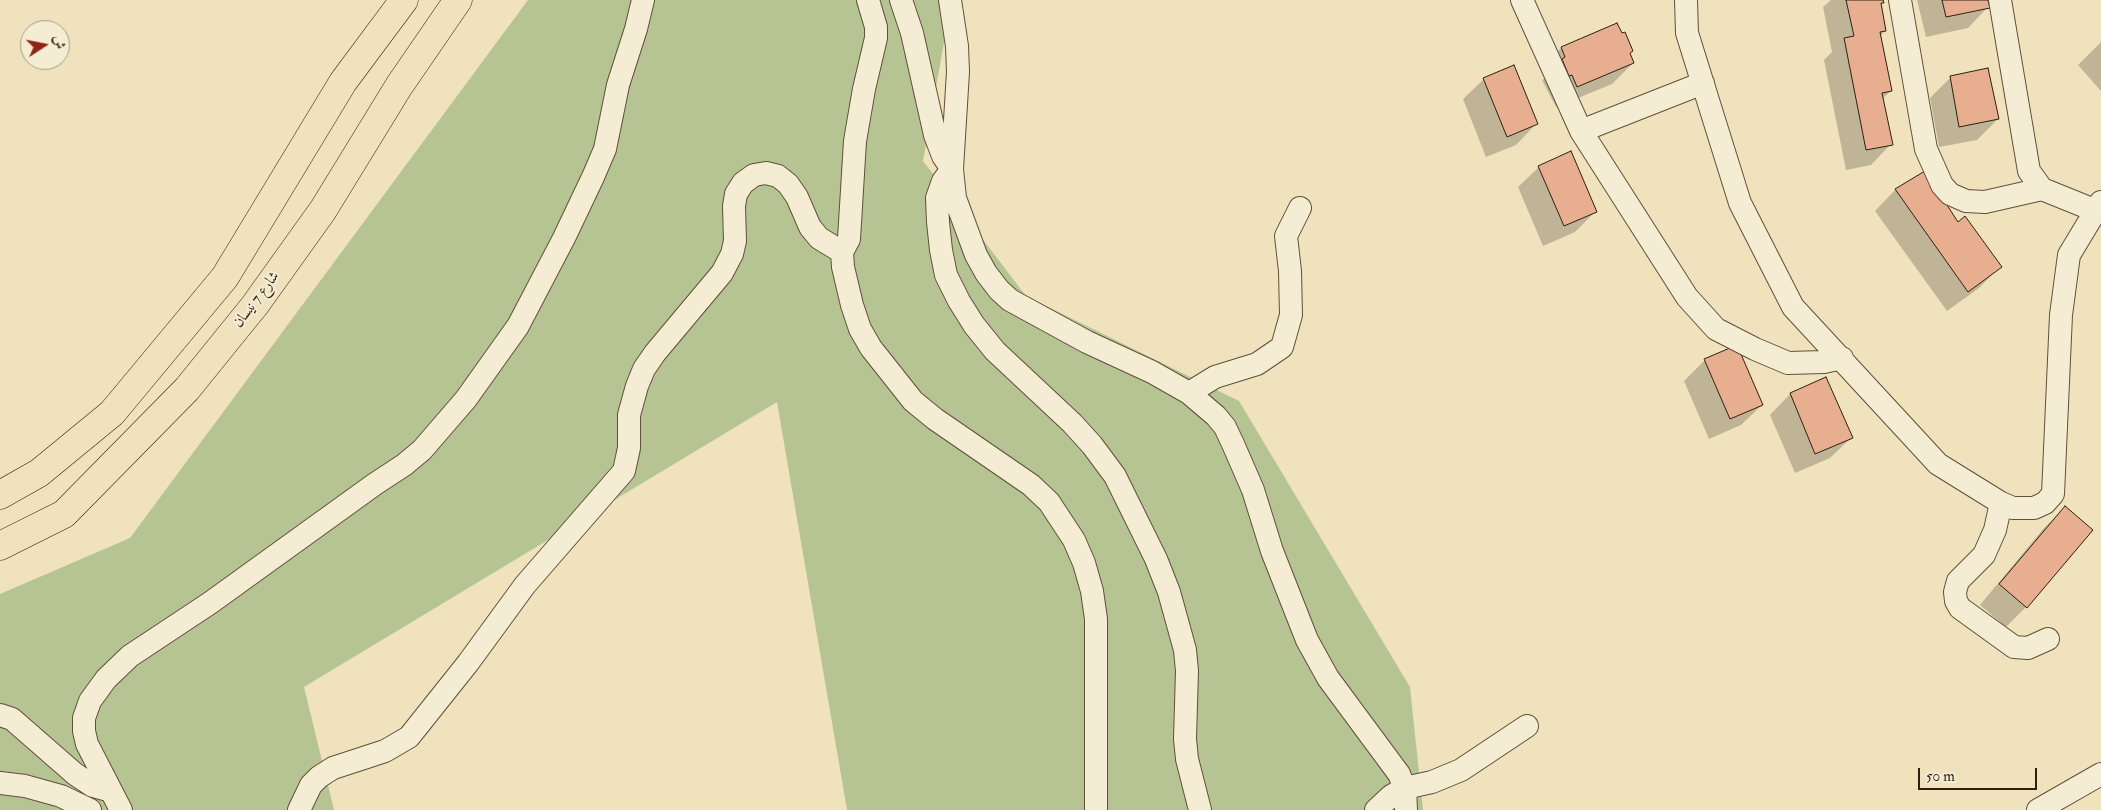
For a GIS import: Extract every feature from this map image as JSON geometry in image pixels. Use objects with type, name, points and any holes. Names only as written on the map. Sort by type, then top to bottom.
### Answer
[{"type":"main road","points":[[0,495],[39,473],[112,413],[225,277],[343,82],[404,0]]},
{"type":"main road","name":"شارع 7 نيسان","points":[[0,546],[64,514],[187,389],[255,305],[323,210],[400,86],[458,0]]},
{"type":"street","points":[[116,801],[86,744],[84,718],[90,700],[106,679],[130,656],[272,560],[375,484],[404,465],[422,450],[466,398],[518,326],[564,238],[605,149],[618,85],[643,0]]},
{"type":"street","points":[[868,0],[876,26],[876,38],[864,89],[855,141],[851,183],[850,232],[849,240],[842,252],[843,268],[860,328],[871,348],[912,401],[1031,485],[1049,502],[1074,540],[1084,563],[1092,591],[1096,619],[1096,810]]},
{"type":"street","points":[[901,0],[912,33],[935,135],[943,156],[952,169]]},
{"type":"street","points":[[950,0],[958,72],[952,169],[955,198],[969,239],[986,274],[999,290],[1023,308],[1122,359],[1152,372],[1207,407],[1220,422],[1240,459],[1253,490],[1272,551],[1306,640],[1319,665],[1388,756],[1399,774],[1405,788],[1406,810]]},
{"type":"street","points":[[1522,0],[1581,131],[1687,297],[1716,329],[1788,363],[1824,362],[1842,358]]},
{"type":"street","points":[[1686,0],[1688,33],[1740,203],[1793,307],[1938,464],[2001,503],[2013,508],[2034,508],[2045,502],[2052,494],[2060,324],[2069,255],[2098,206],[2042,189],[1985,202],[1966,201],[1950,194],[1942,185],[1926,149],[1900,0]]},
{"type":"street","points":[[2000,0],[2029,172],[2042,189]]},
{"type":"street","points":[[1581,131],[1703,83]]},
{"type":"street","points":[[952,169],[943,181],[937,198],[938,222],[946,275],[959,301],[974,325],[996,351],[1072,422],[1092,445],[1115,476],[1156,559],[1174,609],[1185,650],[1187,670],[1185,739],[1187,759],[1200,810]]},
{"type":"street","points":[[300,810],[311,785],[319,777],[333,768],[385,751],[409,737],[468,663],[524,585],[624,471],[630,448],[629,415],[637,386],[644,370],[655,353],[708,290],[732,254],[735,241],[734,206],[736,194],[743,183],[754,175],[766,173],[778,176],[788,184],[797,197],[810,227],[819,238],[842,252]]},
{"type":"street","points":[[1189,394],[1215,377],[1257,364],[1282,347],[1291,315],[1290,271],[1286,236],[1300,208]]},
{"type":"street","points":[[2001,503],[1995,530],[1984,555],[1958,581],[1955,592],[1956,601],[1960,608],[2014,647],[2028,648],[2048,639]]},
{"type":"street","points":[[0,715],[12,719],[75,774],[116,801]]},
{"type":"street","points":[[1376,810],[1391,796],[1405,788],[1446,777],[1527,726]]},
{"type":"street","points":[[2038,810],[2101,774]]},
{"type":"street","points":[[0,784],[25,786],[61,796],[90,810]]},
{"type":"green space","points":[[528,0],[944,0],[946,31],[923,161],[1026,296],[1239,401],[1410,687],[1423,810],[847,810],[777,402],[304,687],[334,810],[0,810],[0,594],[130,538]]},
{"type":"building","points":[[1846,0],[1883,0],[1884,3],[1881,3],[1886,31],[1880,32],[1892,91],[1882,93],[1893,145],[1866,150],[1844,38],[1854,36]]},
{"type":"building","points":[[1942,0],[1988,0],[1990,8],[1946,17]]},
{"type":"building","points":[[1617,23],[1622,33],[1625,32],[1633,51],[1630,53],[1634,63],[1577,87],[1572,75],[1569,76],[1562,59],[1565,57],[1561,47]]},
{"type":"building","points":[[1514,65],[1538,124],[1507,137],[1483,78]]},
{"type":"building","points":[[1988,68],[1999,119],[1959,127],[1950,76]]},
{"type":"building","points":[[1571,151],[1597,212],[1564,226],[1538,166]]},
{"type":"building","points":[[1925,171],[1958,222],[1965,216],[2002,267],[1968,292],[1895,189]]},
{"type":"building","points":[[1737,345],[1763,405],[1730,419],[1704,359]]},
{"type":"building","points":[[1826,377],[1853,438],[1815,454],[1790,393]]},
{"type":"building","points":[[2065,506],[2093,530],[2027,608],[1999,584]]}]
